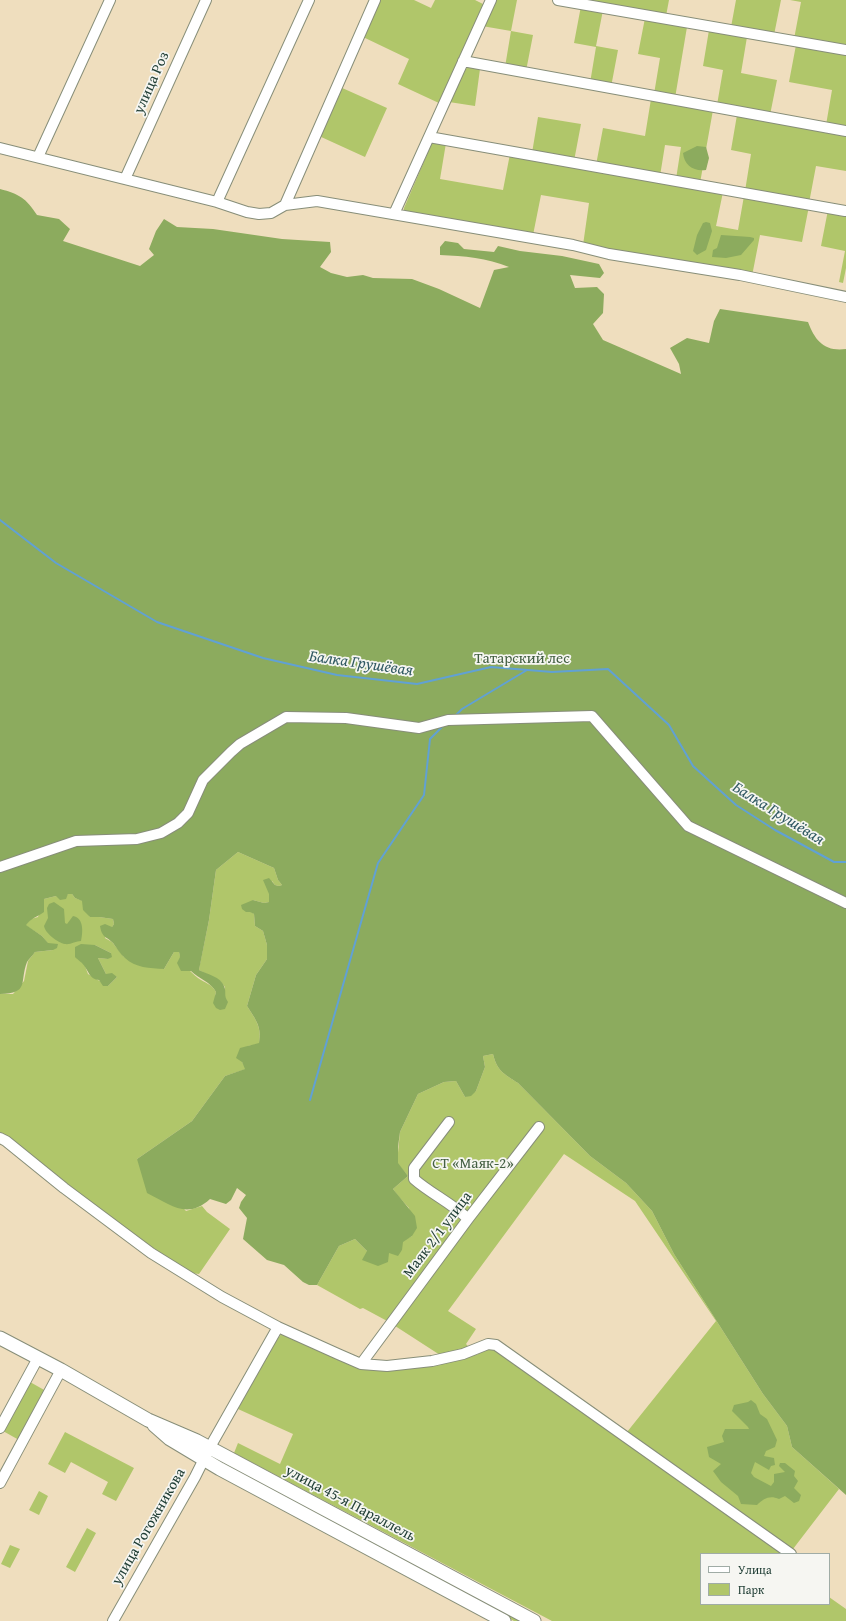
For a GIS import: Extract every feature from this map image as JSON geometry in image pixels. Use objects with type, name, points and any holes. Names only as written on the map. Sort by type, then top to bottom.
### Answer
[{"type":"main road","name":"улица 45-я Параллель","points":[[0,1338],[61,1370],[148,1420],[210,1447],[534,1621]]},
{"type":"main road","name":"улица 45-я Параллель","points":[[148,1420],[170,1440],[204,1460],[504,1621]]},
{"type":"street","points":[[38,158],[110,0]]},
{"type":"street","name":"улица Роз","points":[[125,179],[206,0]]},
{"type":"street","points":[[218,202],[309,0]]},
{"type":"street","points":[[285,205],[376,0]]},
{"type":"street","points":[[394,214],[490,0]]},
{"type":"street","points":[[558,0],[846,50]]},
{"type":"street","points":[[463,61],[846,131]]},
{"type":"street","points":[[429,137],[845,211]]},
{"type":"street","points":[[0,148],[218,202],[247,212],[259,214],[271,213],[285,205],[317,201],[846,294]]},
{"type":"street","points":[[0,867],[76,841],[137,839],[161,833],[178,823],[188,813],[203,780],[240,744],[286,717],[346,718],[419,728],[448,720],[592,716],[688,826],[846,903]]},
{"type":"street","points":[[449,1122],[414,1168],[414,1179],[425,1189],[459,1210],[468,1219]]},
{"type":"street","name":"Маяк 2/1 улица","points":[[362,1364],[468,1219],[540,1126]]},
{"type":"street","points":[[0,1138],[6,1141],[64,1188],[151,1253],[222,1297],[278,1326],[338,1354],[362,1364],[387,1366],[432,1361],[463,1354],[488,1344],[496,1345],[790,1553]]},
{"type":"street","name":"улица Рогожникова","points":[[113,1621],[278,1326]]},
{"type":"street","points":[[0,1428],[38,1358]]},
{"type":"street","points":[[0,1483],[61,1370]]},
{"type":"green space","points":[[379,0],[414,0],[431,8],[435,0],[475,0],[485,5],[441,104],[398,84],[409,59],[363,37]]},
{"type":"green space","points":[[494,0],[517,0],[511,31],[482,26]]},
{"type":"green space","points":[[583,0],[669,0],[666,16]]},
{"type":"green space","points":[[736,0],[781,0],[774,35],[731,27]]},
{"type":"green space","points":[[790,0],[846,0],[846,47],[794,39],[801,2]]},
{"type":"green space","points":[[581,6],[603,10],[596,46],[618,50],[611,87],[590,83],[596,47],[574,43]]},
{"type":"green space","points":[[645,18],[687,27],[675,98],[654,94],[660,58],[638,54]]},
{"type":"green space","points":[[709,30],[747,37],[741,73],[777,80],[770,115],[717,105],[723,70],[703,66]]},
{"type":"green space","points":[[511,31],[533,35],[526,71],[505,67]]},
{"type":"green space","points":[[796,45],[846,54],[846,171],[816,166],[809,203],[745,191],[751,154],[731,150],[737,115],[826,125],[832,90],[789,82]]},
{"type":"green space","points":[[470,67],[480,69],[475,106],[449,102],[465,69]]},
{"type":"green space","points":[[340,87],[387,108],[365,157],[319,136]]},
{"type":"green space","points":[[651,99],[713,110],[700,183],[676,179],[681,147],[665,145],[660,176],[596,165],[603,128],[645,136]]},
{"type":"green space","points":[[538,117],[581,124],[574,161],[532,153]]},
{"type":"green space","points":[[432,143],[446,143],[440,179],[503,190],[510,154],[723,192],[716,226],[738,230],[744,196],[809,206],[802,242],[760,235],[752,276],[583,245],[589,203],[541,195],[533,235],[404,211]]},
{"type":"green space","points":[[697,146],[706,147],[709,158],[706,170],[694,169],[685,161],[683,153]]},
{"type":"green space","name":"Татарский лес","points":[[0,189],[22,198],[29,204],[37,215],[59,219],[70,229],[63,241],[140,266],[154,255],[149,249],[156,231],[164,219],[177,227],[213,229],[282,239],[330,242],[331,252],[320,267],[331,273],[347,277],[363,275],[373,278],[412,279],[439,289],[480,308],[494,270],[509,267],[492,261],[475,258],[440,255],[440,247],[445,241],[458,243],[464,249],[494,252],[498,246],[520,251],[562,256],[599,264],[604,273],[600,278],[570,275],[575,288],[597,287],[604,294],[603,313],[593,324],[603,340],[681,374],[679,364],[670,348],[687,338],[709,343],[714,321],[720,309],[808,322],[814,335],[822,344],[832,349],[846,349],[846,1495],[792,1447],[787,1426],[763,1394],[674,1254],[652,1211],[626,1183],[590,1156],[518,1083],[502,1072],[493,1054],[483,1056],[485,1067],[476,1091],[471,1096],[465,1097],[456,1081],[444,1082],[418,1094],[400,1132],[398,1147],[398,1163],[408,1176],[393,1189],[415,1216],[417,1228],[412,1236],[403,1242],[402,1250],[398,1256],[389,1253],[388,1262],[378,1266],[362,1260],[367,1251],[355,1239],[339,1246],[317,1285],[309,1285],[303,1282],[284,1265],[267,1260],[243,1239],[247,1218],[239,1208],[246,1195],[237,1188],[231,1200],[226,1204],[210,1199],[194,1209],[171,1206],[147,1193],[137,1159],[192,1121],[225,1076],[245,1069],[242,1062],[236,1058],[240,1048],[259,1043],[259,1028],[247,1006],[256,975],[267,959],[267,945],[263,931],[255,926],[254,914],[246,912],[242,909],[241,905],[253,900],[264,903],[269,902],[269,894],[263,880],[269,878],[275,885],[282,885],[278,880],[274,868],[238,852],[216,870],[209,920],[199,970],[217,978],[222,983],[225,988],[228,1002],[225,1009],[220,1010],[216,1008],[213,1003],[216,992],[208,983],[191,971],[181,971],[177,963],[180,957],[179,952],[174,952],[164,969],[138,966],[129,961],[102,933],[100,926],[105,924],[112,927],[114,924],[113,919],[90,917],[83,910],[82,901],[75,898],[72,894],[68,894],[66,899],[60,900],[56,896],[44,899],[44,912],[32,919],[26,925],[42,936],[48,943],[58,944],[57,948],[53,950],[35,952],[27,962],[20,989],[16,992],[0,994]]},
{"type":"green space","points":[[828,210],[846,214],[846,268],[843,283],[839,282],[845,251],[821,246]]},
{"type":"green space","points":[[703,223],[710,223],[712,231],[706,250],[697,255],[693,251],[697,235]]},
{"type":"green space","points":[[721,235],[750,237],[754,238],[754,240],[741,255],[726,258],[712,257],[713,250],[717,248]]},
{"type":"green space","points":[[238,852],[274,868],[278,880],[282,885],[275,885],[272,881],[269,902],[264,903],[253,900],[250,911],[254,914],[255,926],[263,931],[267,945],[267,959],[256,975],[247,1006],[259,1028],[259,1044],[248,1046],[242,1062],[246,1069],[225,1076],[192,1121],[137,1159],[186,1211],[202,1206],[207,1212],[230,1229],[199,1274],[191,1273],[153,1250],[68,1187],[0,1132],[0,994],[13,994],[24,981],[28,961],[35,952],[53,950],[42,936],[25,925],[31,919],[38,917],[44,899],[56,896],[66,897],[68,894],[72,894],[75,898],[83,901],[90,917],[113,919],[114,924],[105,938],[112,942],[124,957],[164,969],[174,952],[179,952],[181,959],[189,970],[214,989],[216,992],[215,996],[224,997],[225,987],[220,981],[199,970],[209,920],[216,870]],"holes":[[[95,945],[111,953],[108,959],[98,958],[106,974],[117,977],[108,986],[88,974],[85,966]]]},
{"type":"green space","points":[[54,902],[64,909],[65,923],[67,924],[73,916],[79,919],[82,926],[81,941],[65,944],[59,942],[47,932],[44,926],[48,918],[47,908],[49,904]]},
{"type":"green space","points":[[81,944],[95,945],[111,953],[112,957],[108,959],[98,958],[106,974],[112,973],[117,977],[108,986],[103,986],[99,980],[92,977],[83,964],[75,957],[75,947]]},
{"type":"green space","name":"СТ «Маяк-2»","points":[[493,1054],[502,1072],[518,1083],[590,1156],[626,1183],[652,1211],[674,1254],[763,1394],[787,1426],[792,1447],[839,1489],[793,1549],[627,1432],[716,1321],[635,1201],[564,1154],[448,1311],[476,1329],[466,1344],[476,1355],[489,1349],[496,1350],[782,1553],[700,1553],[700,1605],[830,1605],[830,1598],[846,1609],[846,1621],[552,1621],[234,1453],[238,1443],[280,1464],[293,1434],[238,1409],[268,1352],[282,1333],[345,1362],[369,1370],[441,1365],[440,1355],[389,1322],[363,1308],[360,1309],[317,1285],[339,1246],[355,1239],[367,1251],[389,1253],[402,1250],[402,1241],[412,1236],[409,1208],[393,1189],[408,1176],[397,1163],[400,1132],[418,1094],[444,1082],[456,1081],[465,1097],[476,1091],[485,1067],[483,1056]]},
{"type":"green space","points":[[30,1382],[46,1391],[19,1440],[3,1431]]},
{"type":"green space","points":[[751,1400],[756,1404],[760,1414],[767,1419],[777,1440],[775,1447],[766,1451],[764,1456],[774,1458],[775,1465],[771,1466],[769,1470],[755,1462],[751,1473],[754,1477],[771,1486],[774,1482],[774,1474],[785,1472],[779,1466],[780,1463],[785,1463],[795,1471],[794,1476],[798,1481],[794,1488],[801,1495],[799,1501],[794,1503],[785,1496],[779,1499],[773,1497],[767,1498],[757,1505],[741,1504],[738,1496],[721,1482],[713,1471],[721,1464],[709,1457],[707,1447],[724,1442],[722,1436],[725,1429],[749,1429],[732,1411],[734,1405]]},
{"type":"green space","points":[[65,1432],[134,1468],[116,1501],[102,1494],[108,1482],[71,1462],[65,1473],[48,1464]]},
{"type":"green space","points":[[210,1455],[527,1621],[514,1621],[210,1459]]},
{"type":"green space","points":[[39,1491],[48,1496],[39,1515],[29,1510]]},
{"type":"green space","points":[[87,1528],[96,1533],[75,1572],[66,1567]]},
{"type":"green space","points":[[10,1545],[20,1549],[10,1568],[1,1564]]},
{"type":"waterway","name":"Балка Грушёвая","points":[[0,520],[56,563],[157,622],[263,658],[337,675],[417,684],[491,667],[552,672],[608,669],[669,725],[693,766],[736,805],[775,830],[834,862],[846,862]]},
{"type":"waterway","points":[[455,716],[462,709],[527,670]]},
{"type":"waterway","points":[[310,1100],[378,863],[424,795],[430,739],[444,725]]}]
